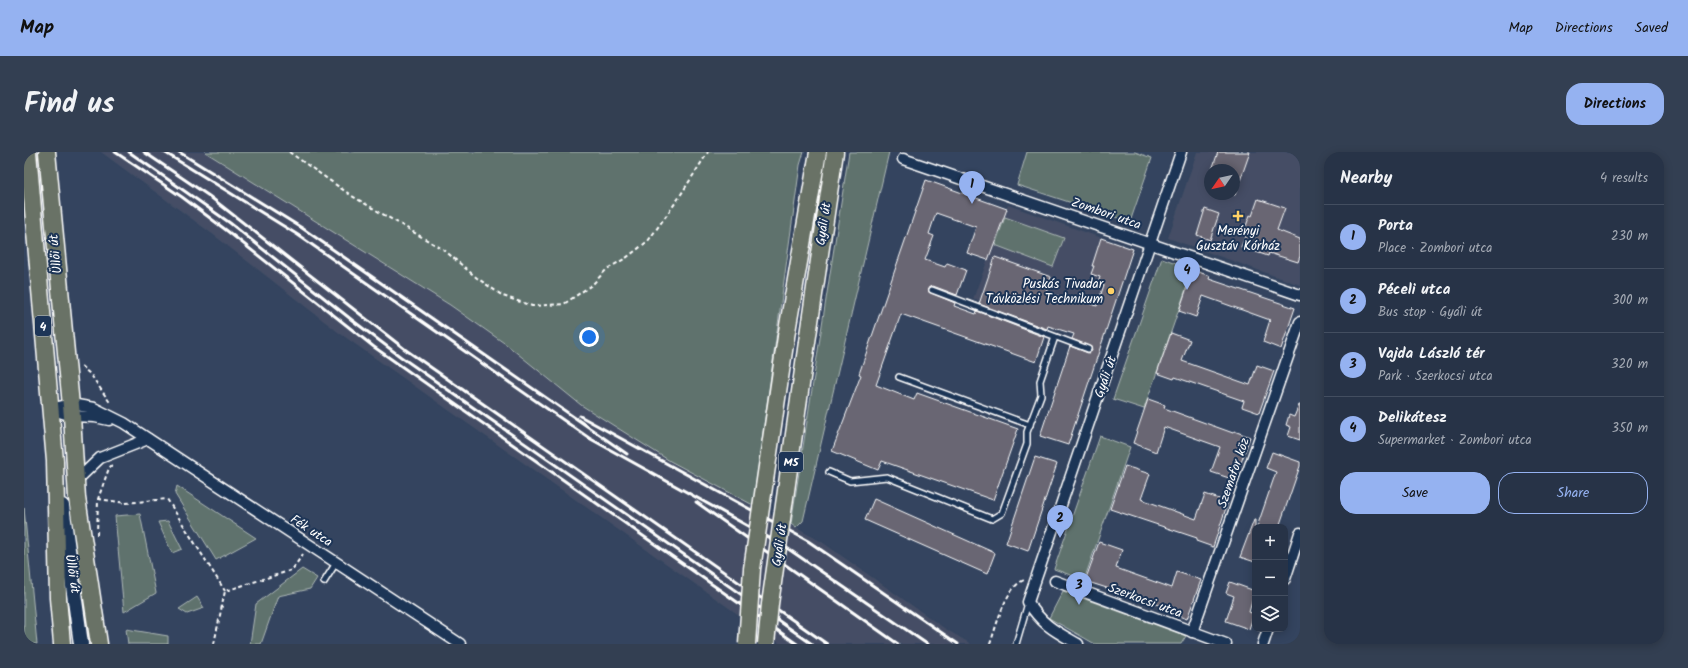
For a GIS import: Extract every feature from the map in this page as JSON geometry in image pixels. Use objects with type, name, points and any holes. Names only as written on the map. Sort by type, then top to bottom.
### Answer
[{"type":"main road","name":"Üllői út","points":[[28,152],[28,188],[54,461],[76,600]]},
{"type":"main road","name":"Üllői út","points":[[47,152],[72,410],[77,480],[76,600]]},
{"type":"main road","name":"Gyáli út","points":[[747,644],[752,570],[786,337],[818,152]]},
{"type":"main road","name":"Gyáli út","points":[[766,644],[835,152]]},
{"type":"main road","points":[[54,461],[58,598],[62,644]]},
{"type":"main road","points":[[77,498],[99,644]]},
{"type":"main road","points":[[76,600],[81,644]]},
{"type":"street","name":"Gyáli út","points":[[1028,602],[1039,574],[1152,243],[1181,152]]},
{"type":"street","name":"Zombori utca","points":[[903,159],[1152,243],[1300,295]]},
{"type":"street","name":"Szemafor köz","points":[[1197,637],[1300,322]]},
{"type":"street","name":"Fék utca","points":[[50,409],[72,410],[124,424],[460,644]]},
{"type":"street","points":[[77,480],[100,458],[148,439]]},
{"type":"street","points":[[1288,569],[1300,533]]},
{"type":"street","name":"Szerkocsi utca","points":[[1055,582],[1197,637],[1226,644]]},
{"type":"street","points":[[1028,602],[1046,626],[1078,644]]},
{"type":"street","points":[[1263,644],[1267,632]]},
{"type":"lane","points":[[932,290],[1088,349]]},
{"type":"lane","points":[[829,472],[850,481],[887,476],[992,519],[1002,513],[1027,444],[1027,432],[1042,395],[1040,381],[1055,336]]},
{"type":"lane","points":[[899,377],[1030,425]]},
{"type":"lane","points":[[324,582],[336,563]]},
{"type":"lane","points":[[1016,644],[1028,602]]},
{"type":"path","points":[[289,152],[352,196],[444,250],[477,278],[503,296],[532,306],[564,304],[593,284],[608,269],[648,242],[708,152]]},
{"type":"path","points":[[91,375],[112,405]]},
{"type":"path","points":[[114,463],[109,468],[98,499],[126,503],[167,499],[226,591],[214,644]]},
{"type":"path","points":[[226,591],[292,570],[310,545]]},
{"type":"path","points":[[990,644],[1004,604],[1019,582],[1039,574]]},
{"type":"shaded area","points":[[101,152],[205,152],[450,305],[507,345],[581,405],[670,461],[822,542],[944,628],[971,644],[780,644],[338,332],[215,236]]},
{"type":"shaded area","name":"Merényi Gusztáv Kórház","points":[[1197,152],[1300,152],[1300,285],[1168,238]]},
{"type":"shaded area","points":[[1008,205],[1133,249],[1101,344],[973,299]]},
{"type":"green space","points":[[205,152],[804,152],[800,165],[753,505],[670,461],[581,405],[507,345],[450,305]]},
{"type":"green space","points":[[849,152],[889,152],[803,521],[796,528],[791,524]]},
{"type":"green space","points":[[1027,152],[1135,152],[1152,158],[1130,222],[1017,185]]},
{"type":"green space","points":[[1005,217],[1064,238],[1053,267],[995,245]]},
{"type":"green space","points":[[1162,258],[1193,269],[1144,409],[1113,399]]},
{"type":"green space","points":[[1100,436],[1130,447],[1084,580],[1054,569]]},
{"type":"green space","points":[[177,486],[256,538],[216,560],[175,494]]},
{"type":"green space","points":[[24,508],[37,644],[24,644]]},
{"type":"green space","points":[[140,514],[156,593],[124,612],[115,516]]},
{"type":"green space","points":[[168,521],[182,549],[172,553],[158,522]]},
{"type":"green space","points":[[302,569],[317,578],[310,589],[278,596],[261,644],[250,644],[256,604]]},
{"type":"green space","points":[[1063,591],[1186,636],[1181,644],[1095,644],[1049,618]]},
{"type":"green space","points":[[197,597],[204,608],[187,614],[179,609]]},
{"type":"green space","points":[[126,629],[168,636],[168,644],[128,644]]},
{"type":"building","points":[[1218,152],[1250,152],[1240,181],[1240,164],[1214,164]]},
{"type":"building","points":[[926,180],[1007,209],[988,260],[967,253],[976,227],[936,213],[929,234],[934,236],[925,260],[945,267],[947,263],[966,270],[957,295],[933,286],[928,288],[929,292],[955,303],[954,306],[976,314],[977,311],[1044,337],[1036,362],[901,314],[876,385],[914,400],[917,393],[1018,429],[993,500],[882,461],[878,470],[832,451],[861,375],[859,374]]},
{"type":"building","points":[[1258,199],[1285,208],[1277,230],[1300,239],[1300,256],[1298,262],[1269,253],[1268,256],[1241,247],[1246,235],[1243,234]]},
{"type":"building","points":[[1205,209],[1219,214],[1210,240],[1197,235]]},
{"type":"building","points":[[1101,238],[1133,249],[1068,445],[1040,436],[1070,346],[1088,353],[1092,351],[1091,347],[1072,339],[1074,334],[1048,326],[1047,329],[979,304],[995,257],[1051,277],[1046,292],[1073,301],[1074,298],[1097,306],[1104,285],[1098,283],[1100,277],[1091,274]]},
{"type":"building","points":[[1193,270],[1210,276],[1209,279],[1295,308],[1281,349],[1263,342],[1270,320],[1203,296],[1196,317],[1179,311]]},
{"type":"building","points":[[1171,333],[1190,340],[1182,361],[1250,385],[1257,365],[1274,371],[1259,413],[1242,407],[1244,401],[1175,377],[1174,379],[1157,373]]},
{"type":"building","points":[[1148,399],[1165,405],[1164,408],[1233,433],[1234,431],[1250,437],[1235,480],[1211,472],[1220,447],[1164,427],[1156,452],[1133,443]]},
{"type":"building","points":[[1299,405],[1300,440],[1288,436],[1291,427],[1286,425],[1289,415],[1294,417]]},
{"type":"building","points":[[1272,452],[1300,462],[1300,466],[1280,524],[1258,524],[1276,472],[1266,468]]},
{"type":"building","points":[[1035,457],[1057,464],[1028,551],[1006,543]]},
{"type":"building","points":[[1125,466],[1150,474],[1141,499],[1196,519],[1205,494],[1228,502],[1213,547],[1196,541],[1197,538],[1110,509]]},
{"type":"building","points":[[874,499],[995,553],[987,574],[865,520]]},
{"type":"building","points":[[1252,525],[1252,561],[1240,557]]},
{"type":"building","points":[[1099,542],[1122,550],[1116,568],[1172,588],[1177,572],[1201,580],[1187,619],[1170,613],[1172,609],[1085,581]]},
{"type":"building","points":[[1230,582],[1252,590],[1252,602],[1249,612],[1252,613],[1252,620],[1249,629],[1226,621],[1234,596],[1226,593]]},
{"type":"railway","points":[[115,152],[182,197],[226,230],[374,347],[797,644]]},
{"type":"railway","points":[[129,152],[230,223],[401,357],[812,644]]},
{"type":"railway","points":[[144,152],[209,196],[406,350],[827,644]]},
{"type":"railway","points":[[164,152],[298,235],[589,438],[784,546],[927,644]]},
{"type":"railway","points":[[179,152],[302,228],[627,454]]},
{"type":"railway","points":[[580,416],[808,541],[958,644]]},
{"type":"railway","points":[[696,502],[898,644]]},
{"type":"place","name":"Porta","points":[[972,204]]},
{"type":"place","name":"Merényi Gusztáv Kórház","points":[[1238,216]]},
{"type":"place","name":"Delikátesz","points":[[1187,290]]},
{"type":"place","name":"Puskás Tivadar Távközlési Technikum","points":[[1111,291]]},
{"type":"place","name":"Péceli utca","points":[[1060,538]]},
{"type":"place","name":"Vajda László tér","points":[[1079,605]]}]
